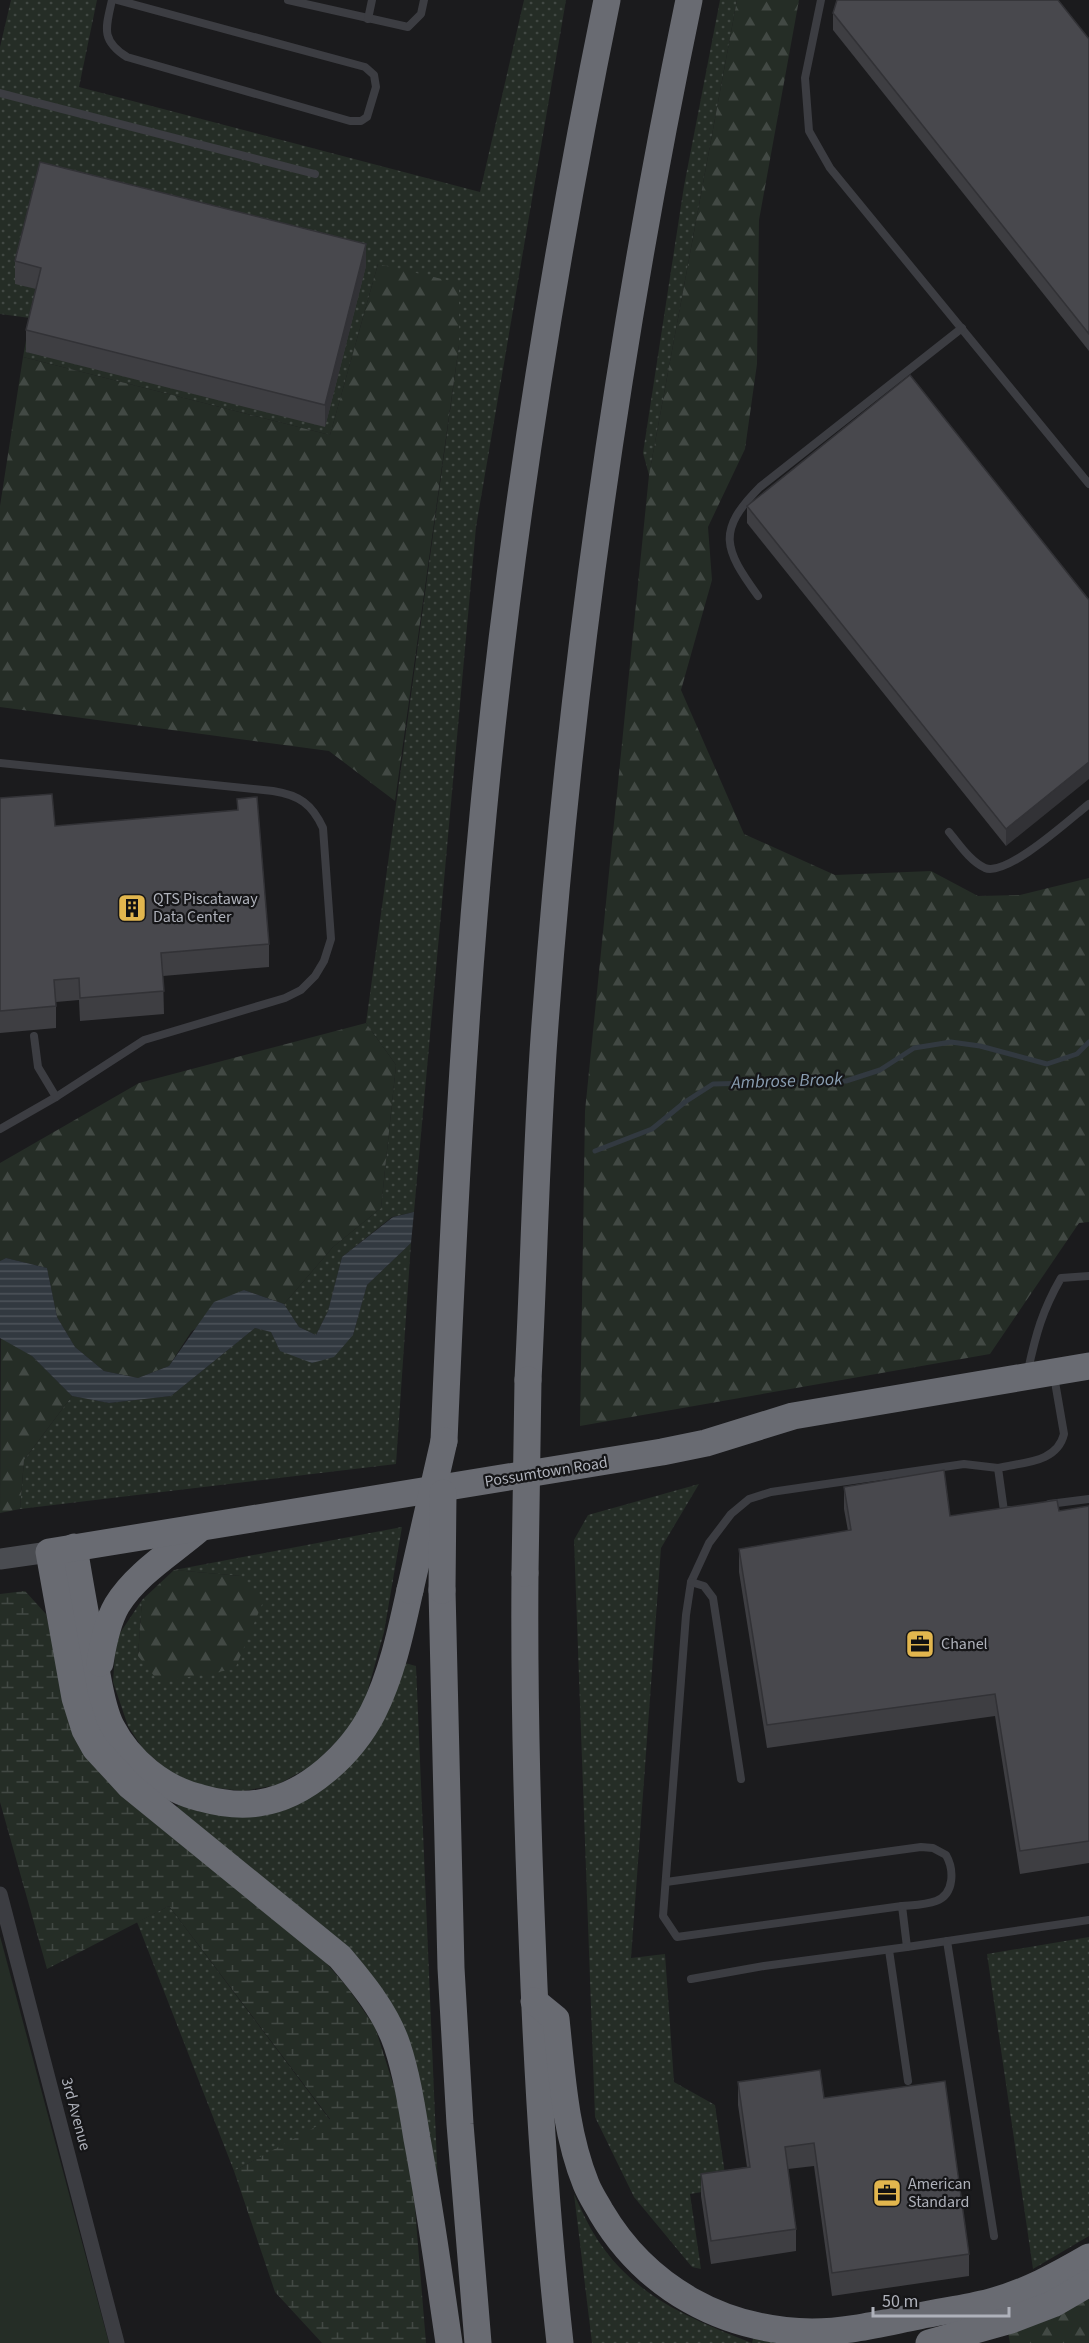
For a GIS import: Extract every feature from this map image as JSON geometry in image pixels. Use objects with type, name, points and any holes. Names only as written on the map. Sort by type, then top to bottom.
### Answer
[{"type":"highway","points":[[478,2343],[460,2124],[451,1968],[442,1590],[444,1441],[459,1108],[483,815],[499,663],[550,308],[607,0]]},
{"type":"highway","points":[[560,2343],[544,2169],[534,2001],[524,1702],[528,1380],[544,1039],[578,694],[597,535],[633,304],[689,0]]},
{"type":"highway","name":"Possumtown Road","points":[[62,1550],[662,1452],[706,1443],[793,1416],[1027,1378],[1089,1365]]},
{"type":"highway","points":[[62,1550],[111,1726],[126,1747],[144,1768],[164,1784],[184,1794],[208,1800],[243,1804],[268,1801],[285,1796],[320,1775],[357,1737],[372,1713],[386,1682],[410,1590],[444,1441]]},
{"type":"highway","points":[[98,1676],[102,1649],[116,1606],[144,1574],[200,1529]]},
{"type":"highway","points":[[62,1550],[75,1698],[95,1748],[130,1786],[340,1957],[362,1983],[397,2044],[409,2092],[426,2188],[448,2343]]},
{"type":"highway","points":[[534,2001],[556,2019],[565,2104],[573,2146],[586,2186],[612,2230],[633,2257],[665,2284],[702,2308],[745,2322],[783,2330],[846,2331],[991,2302],[1048,2280],[1089,2257]]},
{"type":"highway","points":[[930,2343],[1022,2316],[1053,2304],[1089,2283]]},
{"type":"main road","name":"Possumtown Road","points":[[0,1559],[62,1550]]},
{"type":"street","name":"3rd Avenue","points":[[0,1894],[117,2343]]},
{"type":"lane","points":[[112,0],[106,28],[108,42],[127,57],[350,121],[361,121],[367,117],[376,87],[374,75],[365,67],[117,0]]},
{"type":"lane","points":[[288,0],[408,27],[421,15],[424,0]]},
{"type":"lane","points":[[368,19],[372,0]]},
{"type":"lane","points":[[821,0],[805,78],[809,131],[830,168],[1089,484]]},
{"type":"lane","points":[[0,93],[315,174]]},
{"type":"lane","points":[[758,596],[739,569],[730,548],[730,528],[737,512],[760,487],[962,328]]},
{"type":"lane","points":[[0,763],[289,794],[302,800],[318,818],[323,828],[330,939],[324,960],[315,976],[301,990],[285,998],[144,1040],[56,1097],[0,1129]]},
{"type":"lane","points":[[949,832],[972,859],[986,868],[995,870],[1006,867],[1027,853],[1089,804]]},
{"type":"lane","points":[[34,1036],[38,1067],[56,1097]]},
{"type":"lane","points":[[1027,1378],[1038,1326],[1061,1278],[1089,1276]]},
{"type":"lane","points":[[666,1882],[921,1847],[933,1848],[946,1855],[952,1875],[950,1888],[946,1894],[938,1901],[677,1936],[663,1916],[686,1615],[691,1582],[709,1543],[731,1514],[749,1499],[771,1492],[964,1464],[998,1468],[1048,1457],[1059,1447],[1064,1434],[1053,1372]]},
{"type":"lane","points":[[998,1468],[1004,1511],[1015,1509]]},
{"type":"lane","points":[[1036,1506],[1089,1498]]},
{"type":"lane","points":[[691,1582],[704,1586],[713,1598],[741,1779]]},
{"type":"lane","points":[[902,1906],[907,1947]]},
{"type":"lane","points":[[691,1979],[775,1964],[889,1950],[1089,1920]]},
{"type":"lane","points":[[947,1941],[994,2236]]},
{"type":"lane","points":[[889,1950],[908,2081]]},
{"type":"green space","points":[[11,0],[97,0],[79,87],[480,192],[524,0],[566,0],[476,527],[414,1212],[392,1217],[342,1257],[328,1311],[316,1335],[299,1327],[284,1304],[333,1247],[381,1208],[396,1065],[366,1023],[459,345],[378,264],[330,435],[23,357],[30,318],[0,314],[0,47]]},
{"type":"green space","points":[[720,0],[737,0],[649,475],[643,453],[684,186]]},
{"type":"green space","points":[[737,0],[799,0],[759,220],[757,364],[745,449],[708,527],[712,580],[681,690],[744,834],[835,875],[931,871],[978,896],[1020,895],[1089,878],[1089,1222],[1079,1223],[990,1354],[580,1426],[585,1111],[649,475]]},
{"type":"green space","points":[[378,264],[459,283],[459,345],[395,801],[329,751],[0,707],[0,506],[23,357],[330,435]]},
{"type":"green space","points":[[366,1023],[396,1065],[381,1208],[333,1247],[284,1304],[244,1290],[191,1332],[169,1366],[138,1378],[104,1371],[75,1347],[57,1317],[47,1268],[6,1258],[0,1261],[0,1163],[139,1083]]},
{"type":"green space","points":[[411,1243],[396,1464],[20,1509],[24,1460],[72,1396],[109,1403],[171,1396],[255,1328],[271,1332],[280,1351],[353,1335],[367,1285]]},
{"type":"green space","points":[[1,1337],[32,1356],[72,1396],[24,1460],[20,1509],[0,1513]]},
{"type":"green space","points":[[699,1484],[661,1548],[631,1958],[665,1954],[674,2082],[715,2105],[727,2188],[690,2194],[701,2269],[692,2267],[634,2197],[595,2117],[574,1540],[588,1515]]},
{"type":"green space","points":[[402,1527],[384,1632],[362,1711],[313,1765],[277,1785],[243,1791],[200,1786],[167,1770],[143,1749],[128,1726],[113,1682],[116,1639],[142,1600],[138,1656],[241,1576],[174,1570]]},
{"type":"green space","points":[[174,1570],[241,1576],[263,1602],[235,1669],[159,1682],[138,1656],[142,1600]]},
{"type":"green space","points":[[25,1591],[46,1614],[74,1735],[316,1951],[348,1988],[375,2027],[395,2090],[411,2159],[426,2343],[322,2343],[275,2292],[234,2171],[330,2119],[169,1906],[47,1969],[0,1802],[0,1594]]},
{"type":"green space","points":[[405,1663],[416,1666],[438,2187],[400,2030],[175,1809],[179,1804],[293,1803]]},
{"type":"green space","points":[[169,1906],[330,2120],[234,2171],[137,1922]]},
{"type":"green space","points":[[0,1936],[109,2343],[0,2343]]},
{"type":"green space","points":[[1089,1937],[1089,2236],[1033,2269],[987,1954]]},
{"type":"green space","points":[[574,2194],[597,2239],[629,2276],[666,2304],[686,2315],[752,2343],[592,2343]]},
{"type":"green space","points":[[1089,2294],[1089,2343],[1010,2343],[1008,2333]]},
{"type":"green space","points":[[754,2335],[824,2343],[752,2343]]},
{"type":"shaded area","points":[[414,1212],[411,1243],[367,1285],[353,1335],[334,1357],[312,1363],[280,1351],[271,1332],[255,1328],[171,1396],[109,1403],[72,1396],[32,1356],[0,1338],[0,1261],[6,1258],[47,1268],[57,1317],[75,1347],[104,1371],[138,1378],[169,1366],[214,1302],[244,1290],[284,1304],[299,1327],[316,1335],[328,1311],[342,1257],[393,1217]]},
{"type":"building","points":[[837,0],[1058,0],[1089,39],[1089,334],[833,13]]},
{"type":"building","points":[[40,162],[366,244],[325,405],[26,330],[41,268],[15,261]]},
{"type":"building","points":[[910,375],[1089,600],[1089,762],[1006,829],[747,506]]},
{"type":"building","name":"QTS Piscataway Data Center","points":[[52,794],[55,826],[238,810],[237,799],[257,797],[269,944],[161,953],[164,991],[80,998],[79,978],[54,980],[56,1006],[0,1011],[0,798]]},
{"type":"building","name":"Chanel","points":[[944,1470],[950,1516],[1057,1500],[1059,1511],[1089,1506],[1089,1841],[1020,1851],[995,1694],[767,1725],[739,1549],[851,1530],[844,1487]]},
{"type":"building","name":"American Standard","points":[[820,2070],[824,2098],[945,2081],[969,2254],[832,2273],[814,2143],[785,2147],[796,2229],[711,2241],[701,2174],[750,2167],[738,2082]]},
{"type":"waterway","name":"Ambrose Brook","points":[[595,1151],[652,1129],[685,1102],[713,1084],[846,1081],[880,1070],[914,1048],[951,1042],[980,1046],[1047,1064],[1077,1054],[1089,1042]]},
{"type":"place","name":"QTS Piscataway Data Center","points":[[132,908]]},
{"type":"place","name":"Chanel","points":[[920,1644]]},
{"type":"place","name":"American Standard","points":[[887,2193]]}]
